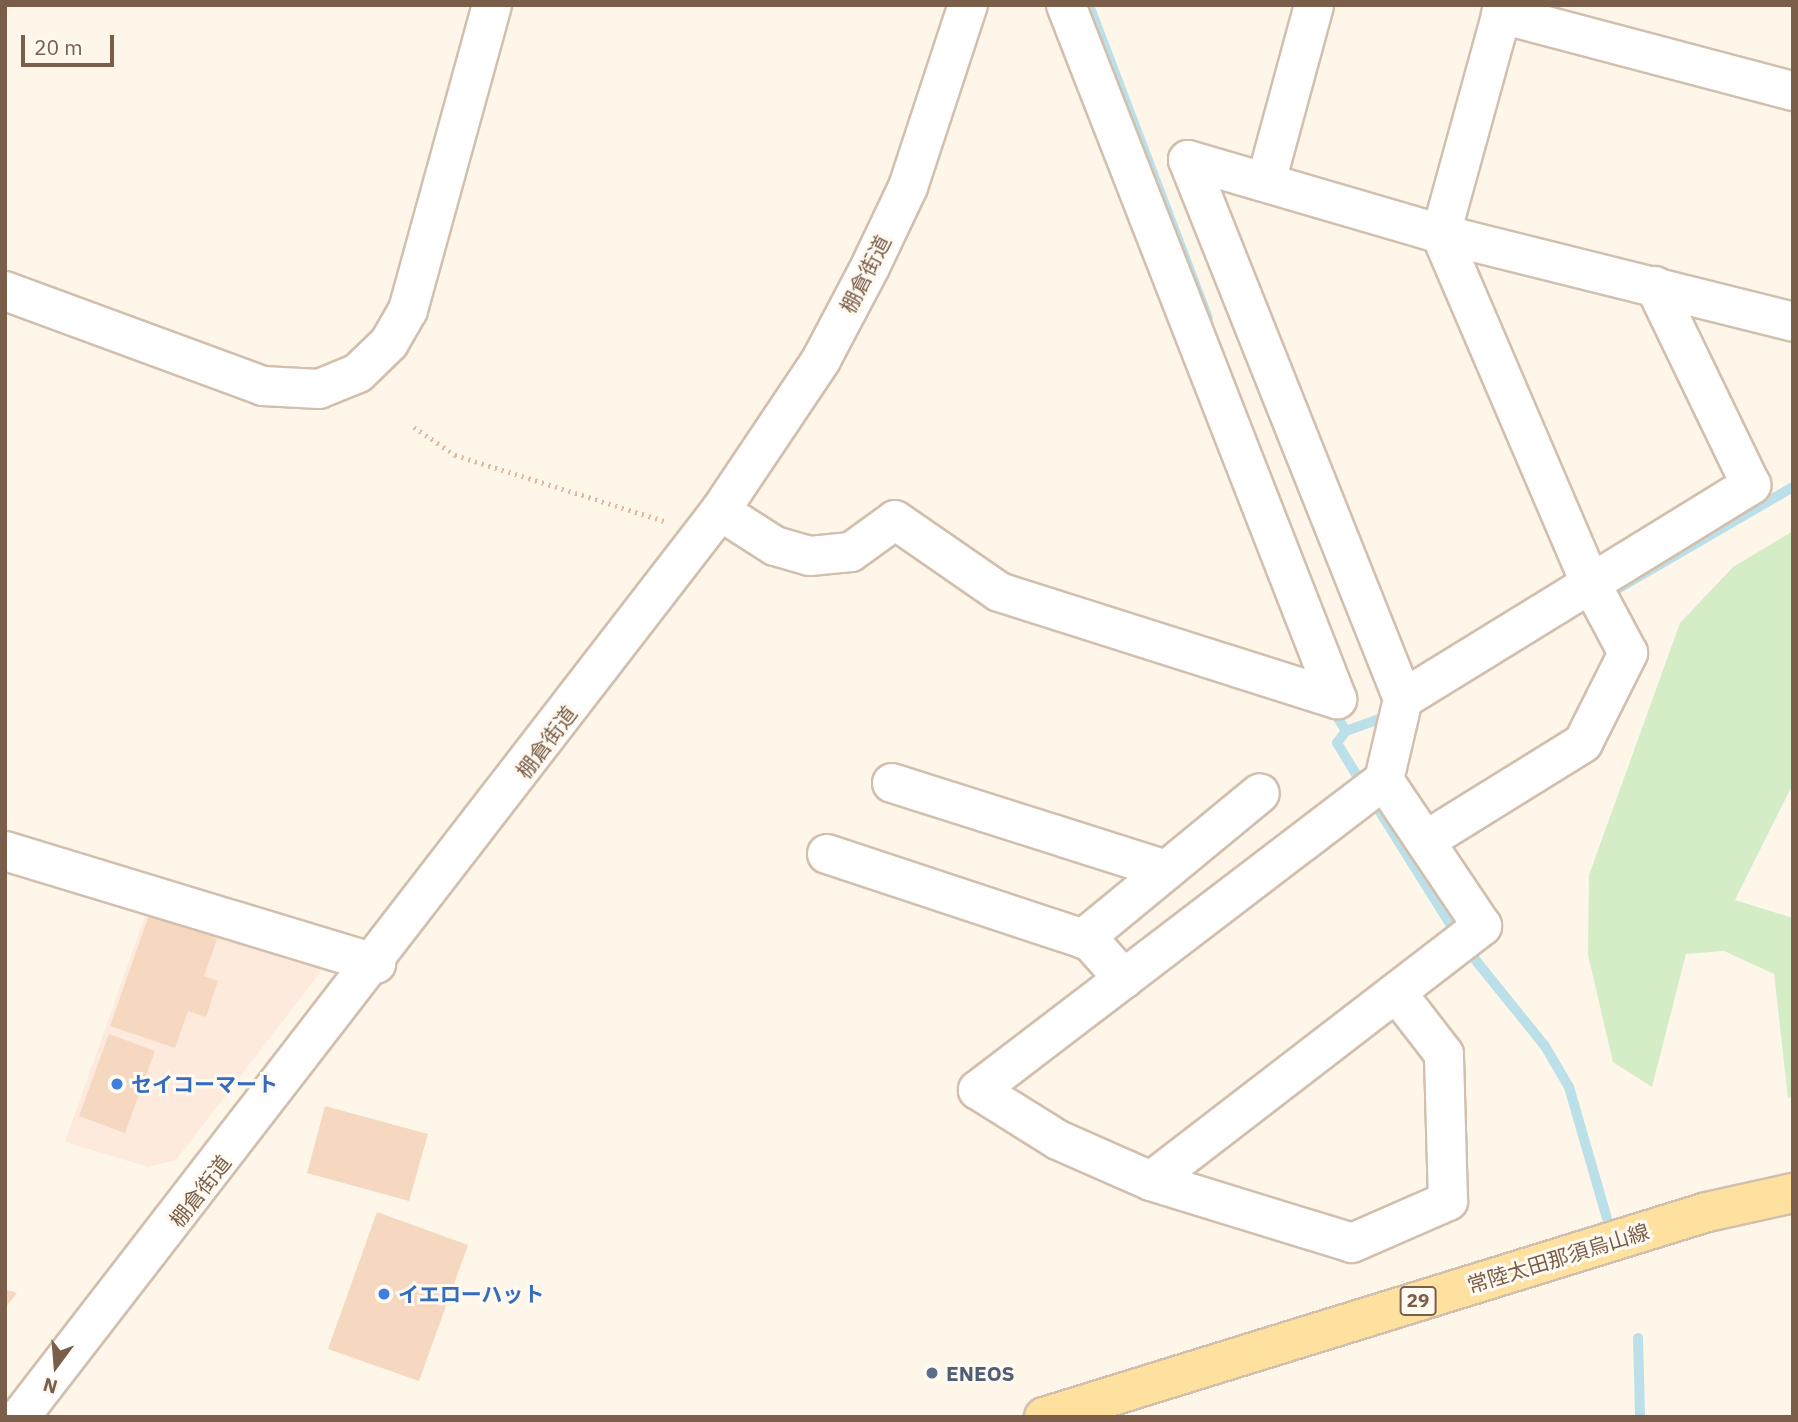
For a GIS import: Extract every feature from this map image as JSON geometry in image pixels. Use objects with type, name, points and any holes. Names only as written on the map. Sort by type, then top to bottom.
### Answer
[{"type":"main road","name":"常陸太田那須烏山線","points":[[1044,1417],[1707,1212],[1793,1193]]},
{"type":"street","points":[[5,291],[263,386],[319,389],[358,373],[389,344],[408,310],[492,5]]},
{"type":"street","name":"棚倉街道","points":[[20,1417],[376,964],[712,522],[821,360],[908,187],[968,5]]},
{"type":"street","points":[[712,522],[810,556],[851,552],[895,520],[999,592],[1337,699],[1066,5]]},
{"type":"street","points":[[1266,182],[1314,5]]},
{"type":"street","points":[[1425,841],[1583,743],[1628,653],[1589,580],[1441,234],[1503,9],[1793,91]]},
{"type":"street","points":[[1396,992],[1444,1054],[1448,1201],[1352,1243],[1152,1181],[1058,1140],[978,1090],[1384,780],[1403,699],[1188,160],[1441,234],[1793,321]]},
{"type":"street","points":[[1403,699],[1589,580],[1751,485],[1656,286]]},
{"type":"street","points":[[1152,1181],[1482,926],[1384,780]]},
{"type":"street","points":[[892,783],[1167,870]]},
{"type":"street","points":[[1083,939],[1261,793]]},
{"type":"street","points":[[5,851],[376,964]]},
{"type":"street","points":[[827,855],[1083,939],[1124,979]]},
{"type":"path","points":[[414,427],[455,455],[712,522]]},
{"type":"shaded area","points":[[149,905],[325,966],[176,1160],[148,1167],[65,1142]]},
{"type":"green space","points":[[1793,531],[1793,784],[1735,900],[1793,918],[1793,1097],[1788,1098],[1774,974],[1724,951],[1686,954],[1652,1087],[1613,1062],[1588,955],[1589,875],[1680,623],[1733,567]]},
{"type":"building","points":[[149,915],[202,929],[217,939],[204,976],[218,981],[206,1017],[188,1011],[175,1048],[110,1026]]},
{"type":"building","name":"セイコーマート","points":[[109,1034],[155,1051],[125,1133],[79,1116]]},
{"type":"building","points":[[325,1106],[428,1134],[409,1201],[307,1173]]},
{"type":"building","points":[[377,1212],[468,1245],[419,1381],[328,1349]]},
{"type":"building","points":[[5,1289],[17,1293],[5,1308]]},
{"type":"waterway","points":[[1089,5],[1208,318]]},
{"type":"waterway","points":[[1609,594],[1793,487]]},
{"type":"waterway","points":[[1332,708],[1346,731],[1337,743],[1364,787]]},
{"type":"waterway","points":[[1346,731],[1388,716]]},
{"type":"waterway","points":[[1372,799],[1457,935]]},
{"type":"waterway","points":[[1465,947],[1545,1046],[1569,1087],[1608,1222]]},
{"type":"waterway","points":[[1638,1338],[1640,1417]]},
{"type":"place","name":"セイコーマート","points":[[117,1084]]},
{"type":"place","name":"イエローハット","points":[[384,1294]]},
{"type":"place","name":"ENEOS","points":[[932,1373]]}]
